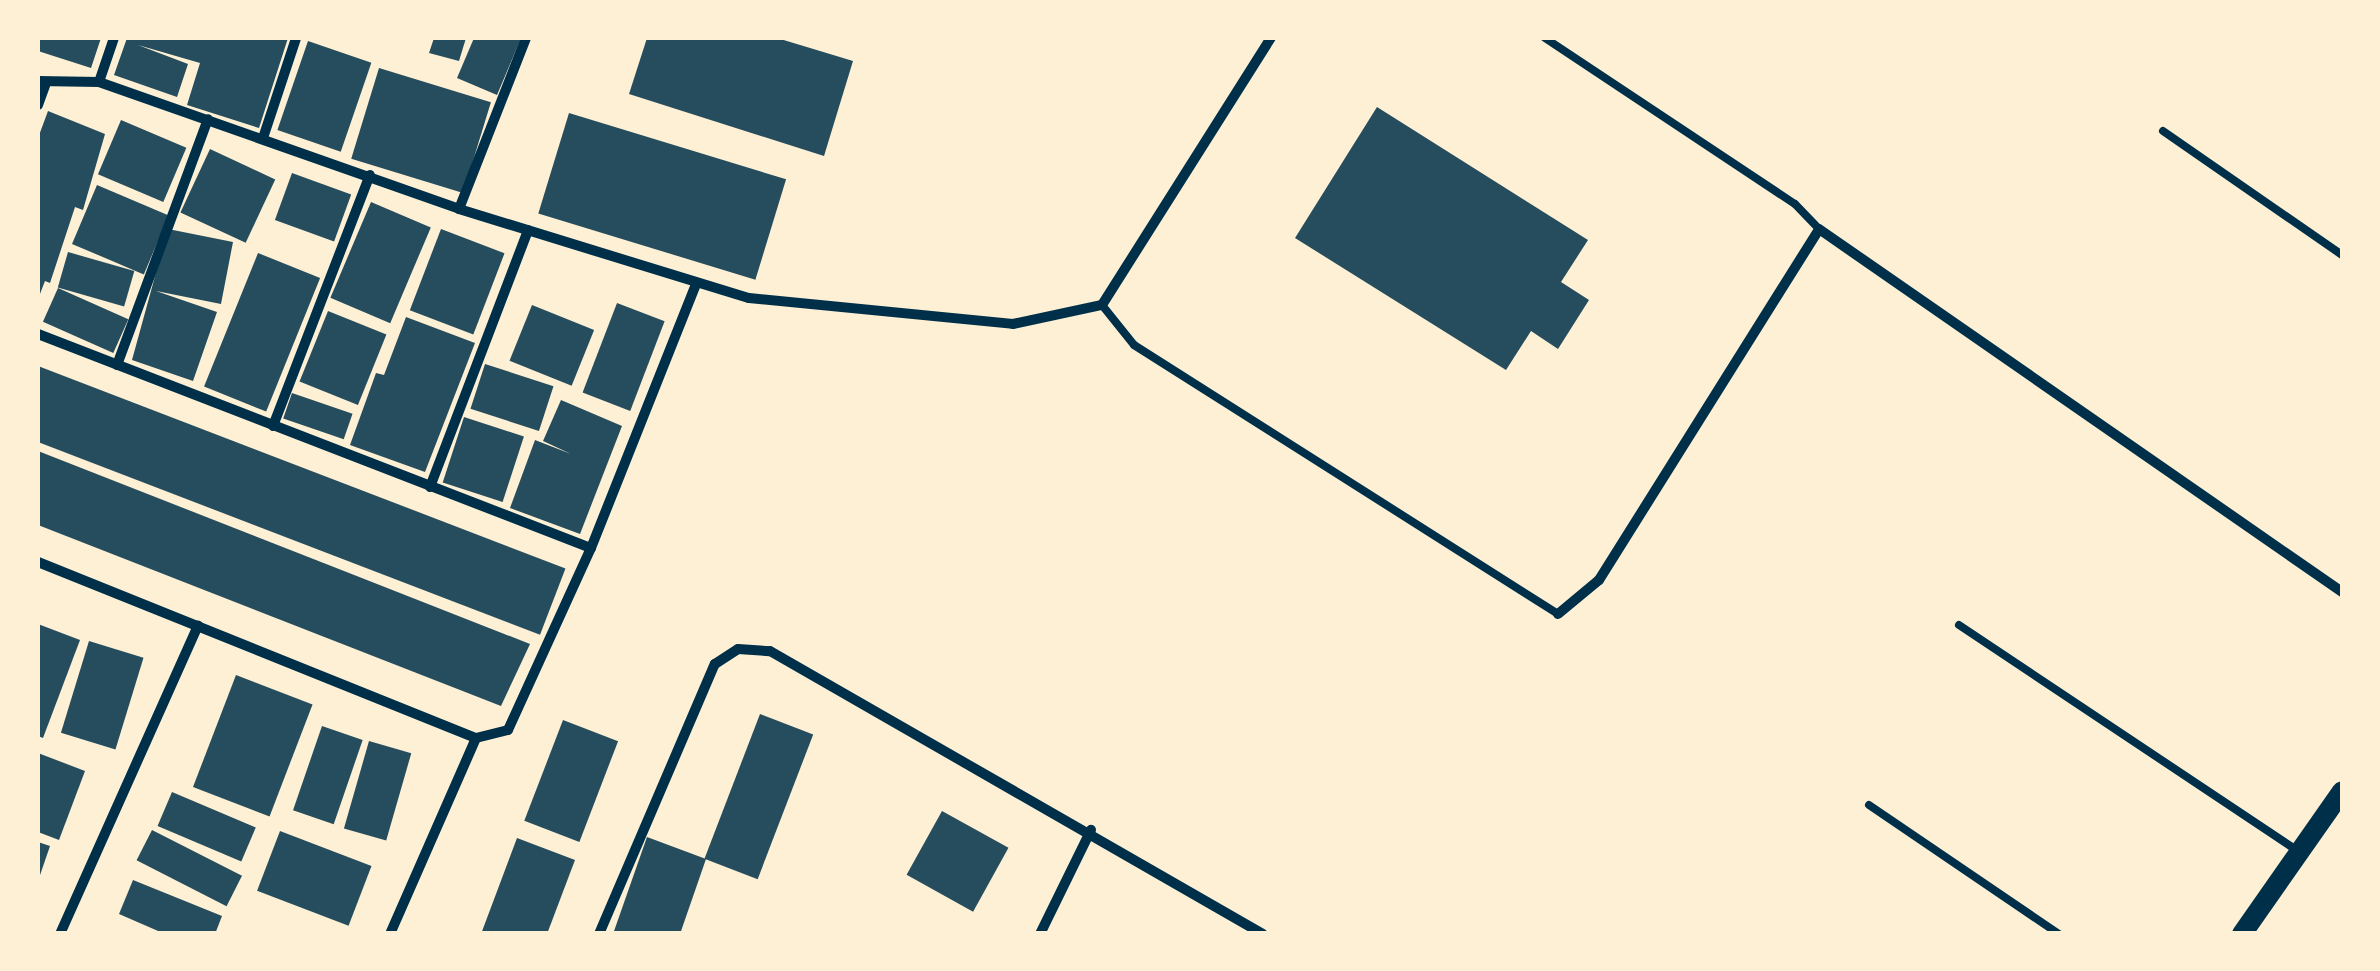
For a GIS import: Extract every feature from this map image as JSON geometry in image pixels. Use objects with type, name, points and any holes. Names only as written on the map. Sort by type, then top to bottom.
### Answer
[{"type":"main road","points":[[2242,934],[2342,791]]},
{"type":"street","points":[[99,82],[114,38]]},
{"type":"street","points":[[262,138],[296,38]]},
{"type":"street","points":[[459,208],[526,38]]},
{"type":"street","points":[[38,106],[42,82],[99,82],[459,208],[696,284],[859,312],[1013,324],[1102,305],[1271,38]]},
{"type":"street","points":[[116,365],[208,120]]},
{"type":"street","points":[[273,426],[370,175]]},
{"type":"street","points":[[430,487],[528,230]]},
{"type":"street","points":[[1558,614],[1598,580],[1819,230],[2342,592]]},
{"type":"street","points":[[38,562],[476,738],[508,730],[591,548],[696,284]]},
{"type":"street","points":[[38,334],[591,548]]},
{"type":"street","points":[[60,934],[198,626]]},
{"type":"street","points":[[598,934],[715,664],[738,649],[770,652],[1091,830],[1264,934]]},
{"type":"street","points":[[390,934],[476,738]]},
{"type":"street","points":[[1040,934],[1091,830]]},
{"type":"lane","points":[[1544,38],[1796,204],[1819,230]]},
{"type":"lane","points":[[2163,131],[2342,255]]},
{"type":"lane","points":[[1102,305],[1134,345],[1558,614]]},
{"type":"lane","points":[[1960,625],[2298,852]]},
{"type":"lane","points":[[1869,804],[2059,934]]},
{"type":"building","points":[[38,38],[101,38],[91,68],[38,51]]},
{"type":"building","points":[[127,38],[288,38],[259,128],[187,105],[200,63],[138,45],[188,64],[177,97],[114,75]]},
{"type":"building","points":[[434,38],[466,38],[459,61],[429,53]]},
{"type":"building","points":[[474,38],[521,38],[497,95],[457,78]]},
{"type":"building","points":[[647,38],[777,38],[853,61],[824,156],[629,94]]},
{"type":"building","points":[[308,41],[371,63],[341,152],[277,130]]},
{"type":"building","points":[[379,68],[491,102],[463,193],[351,159]]},
{"type":"building","points":[[1377,107],[1588,240],[1561,282],[1589,300],[1558,349],[1531,331],[1506,370],[1295,238]]},
{"type":"building","points":[[48,111],[105,134],[83,210],[75,207],[50,283],[45,281],[38,299],[38,138]]},
{"type":"building","points":[[569,113],[786,179],[755,280],[538,213]]},
{"type":"building","points":[[121,120],[186,148],[163,202],[98,174]]},
{"type":"building","points":[[210,149],[275,179],[246,243],[180,212]]},
{"type":"building","points":[[292,173],[351,195],[334,242],[275,220]]},
{"type":"building","points":[[97,185],[169,215],[144,274],[72,244]]},
{"type":"building","points":[[371,202],[431,227],[390,323],[330,298]]},
{"type":"building","points":[[168,229],[233,242],[221,304],[156,291],[217,312],[193,381],[132,360]]},
{"type":"building","points":[[441,229],[504,253],[473,335],[410,310]]},
{"type":"building","points":[[68,252],[134,271],[124,307],[58,288]]},
{"type":"building","points":[[258,253],[320,278],[266,412],[204,387]]},
{"type":"building","points":[[58,288],[128,319],[113,353],[43,322]]},
{"type":"building","points":[[617,303],[665,321],[630,411],[583,393]]},
{"type":"building","points":[[532,305],[594,330],[572,386],[510,361]]},
{"type":"building","points":[[328,311],[386,335],[358,405],[300,381]]},
{"type":"building","points":[[406,317],[475,343],[425,472],[350,445],[376,373],[384,375]]},
{"type":"building","points":[[485,364],[553,386],[539,431],[470,409]]},
{"type":"building","points":[[38,366],[565,568],[540,635],[38,442]]},
{"type":"building","points":[[292,393],[353,414],[344,439],[283,419]]},
{"type":"building","points":[[561,400],[622,426],[580,534],[510,508],[535,440],[571,454],[543,441]]},
{"type":"building","points":[[464,417],[524,436],[503,502],[443,483]]},
{"type":"building","points":[[38,451],[530,644],[501,706],[38,525]]},
{"type":"building","points":[[38,624],[80,640],[43,738],[38,736]]},
{"type":"building","points":[[89,641],[144,658],[115,749],[61,733]]},
{"type":"building","points":[[236,675],[313,704],[270,816],[193,787]]},
{"type":"building","points":[[760,714],[813,734],[758,879],[704,859]]},
{"type":"building","points":[[563,720],[618,741],[579,842],[524,821]]},
{"type":"building","points":[[322,726],[363,740],[334,824],[293,810]]},
{"type":"building","points":[[369,741],[411,753],[386,841],[344,828]]},
{"type":"building","points":[[38,753],[85,771],[59,840],[38,832]]},
{"type":"building","points":[[172,792],[256,828],[241,862],[158,826]]},
{"type":"building","points":[[942,811],[1008,848],[973,912],[907,875]]},
{"type":"building","points":[[152,830],[242,876],[227,906],[137,860]]},
{"type":"building","points":[[280,831],[371,866],[349,926],[257,891]]},
{"type":"building","points":[[647,837],[706,859],[680,934],[613,934]]},
{"type":"building","points":[[517,838],[575,860],[547,934],[481,934]]},
{"type":"building","points":[[38,842],[50,846],[38,881]]},
{"type":"building","points":[[133,880],[222,916],[215,934],[165,934],[119,914]]}]
